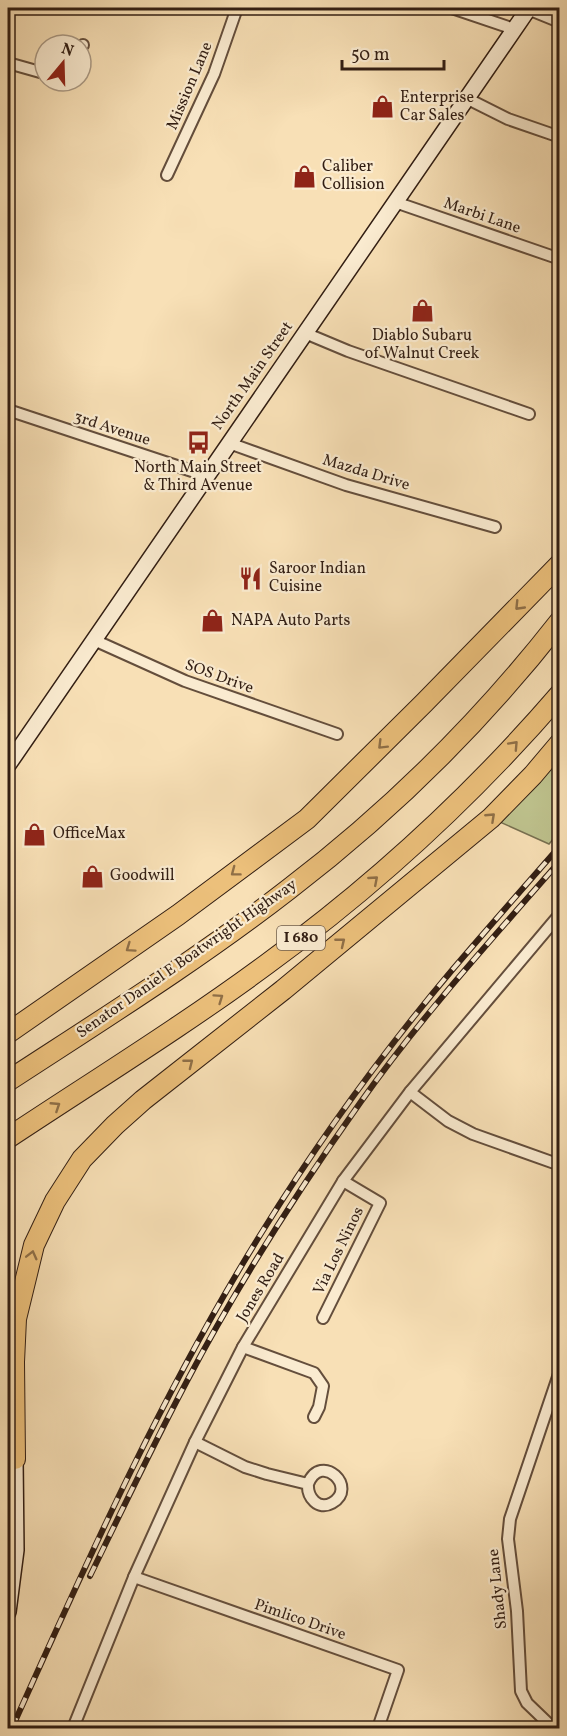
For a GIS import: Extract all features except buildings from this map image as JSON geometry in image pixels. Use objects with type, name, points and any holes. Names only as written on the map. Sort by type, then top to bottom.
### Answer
[{"type":"highway","points":[[8,1033],[178,915],[307,819],[560,564]]},
{"type":"highway","name":"Senator Daniel E Boatwright Highway","points":[[8,1081],[218,942],[336,852],[456,742],[560,621]]},
{"type":"highway","name":"I 680","points":[[8,1138],[219,999],[340,908],[400,857],[452,808],[560,694]]},
{"type":"highway","points":[[11,1460],[16,1319],[34,1245],[55,1201],[82,1159],[143,1100],[292,982],[491,818],[560,743]]},
{"type":"highway","points":[[8,1018],[72,988]]},
{"type":"main road","name":"North Main Street","points":[[8,765],[528,8]]},
{"type":"main road","points":[[8,1612],[16,1550],[11,1460]]},
{"type":"street","name":"Mission Lane","points":[[167,175],[213,74],[237,8]]},
{"type":"street","points":[[452,8],[514,29]]},
{"type":"street","points":[[528,8],[560,22]]},
{"type":"street","points":[[8,63],[33,70]]},
{"type":"street","points":[[466,98],[508,119],[560,137]]},
{"type":"street","name":"Marbi Lane","points":[[395,202],[560,259]]},
{"type":"street","points":[[305,333],[348,351],[529,414]]},
{"type":"street","name":"3rd Avenue","points":[[8,410],[207,476]]},
{"type":"street","name":"Mazda Drive","points":[[230,442],[346,484],[495,527]]},
{"type":"street","name":"SOS Drive","points":[[94,640],[185,681],[337,734]]},
{"type":"street","name":"Jones Road","points":[[73,1728],[134,1577],[195,1442],[243,1347],[343,1181],[410,1092],[560,914]]},
{"type":"street","points":[[410,1092],[448,1121],[473,1134],[560,1165]]},
{"type":"street","name":"Via Los Ninos","points":[[323,1318],[380,1203],[343,1181]]},
{"type":"street","points":[[243,1347],[314,1373],[323,1386],[319,1407],[314,1416]]},
{"type":"street","name":"Shady Lane","points":[[553,1728],[527,1703],[521,1691],[517,1611],[508,1539],[510,1519],[560,1371]]},
{"type":"street","points":[[195,1442],[245,1467],[308,1484]]},
{"type":"street","name":"Pimlico Drive","points":[[134,1577],[398,1670],[378,1728]]},
{"type":"green space","points":[[559,743],[559,832],[549,844],[491,818]]},
{"type":"railway","points":[[12,1728],[98,1539],[159,1414],[262,1232],[329,1130],[402,1032],[453,969],[560,846]]},
{"type":"railway","points":[[90,1576],[206,1345],[291,1204],[360,1103],[407,1040],[560,861]]},
{"type":"place","name":"Enterprise Car Sales","points":[[382,107]]},
{"type":"place","name":"Caliber Collision","points":[[304,176]]},
{"type":"place","name":"Diablo Subaru of Walnut Creek","points":[[422,311]]},
{"type":"place","name":"North Main Street & Third Avenue","points":[[198,443]]},
{"type":"place","name":"Saroor Indian Cuisine","points":[[251,578]]},
{"type":"place","name":"NAPA Auto Parts","points":[[213,621]]},
{"type":"place","name":"OfficeMax","points":[[35,834]]},
{"type":"place","name":"Goodwill","points":[[92,876]]}]
